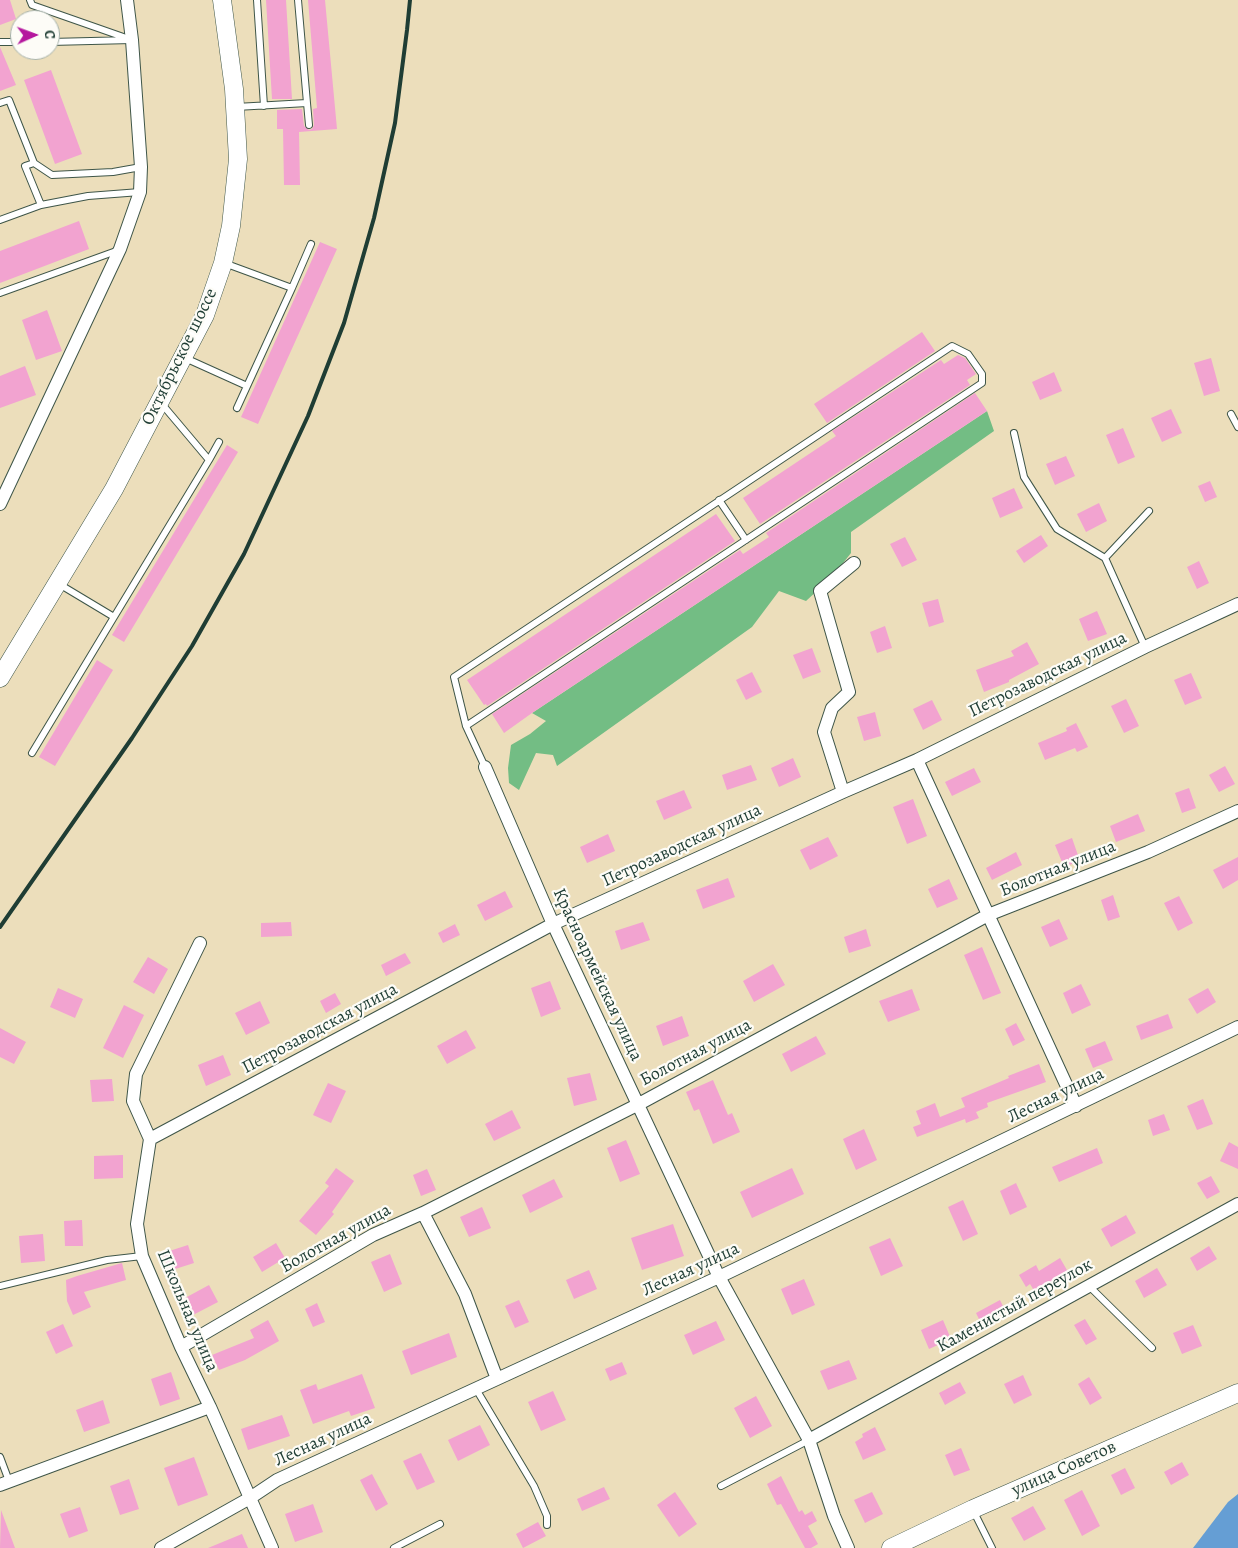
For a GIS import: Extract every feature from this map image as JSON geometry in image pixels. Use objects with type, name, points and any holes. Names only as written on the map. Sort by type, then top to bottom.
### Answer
[{"type":"main road","name":"Октябрьское шоссе","points":[[0,678],[114,489],[205,315],[223,263],[231,226],[238,159],[235,108],[222,0]]},
{"type":"main road","name":"улица Советов","points":[[890,1548],[973,1509],[1238,1393]]},
{"type":"street","points":[[0,504],[120,249],[140,192],[141,167],[132,40],[127,0]]},
{"type":"street","points":[[843,792],[824,732],[832,708],[849,692],[820,591],[854,563]]},
{"type":"street","name":"Петрозаводская улица","points":[[150,1139],[553,924],[917,760],[1145,647],[1238,604]]},
{"type":"street","points":[[917,760],[1076,1106]]},
{"type":"street","name":"Красноармейская улица","points":[[485,767],[553,924],[636,1105],[719,1277],[809,1440],[834,1516],[848,1548]]},
{"type":"street","name":"Болотная улица","points":[[181,1347],[374,1235],[423,1213],[636,1105],[988,916],[1148,852],[1238,811]]},
{"type":"street","points":[[150,1139],[133,1101],[136,1074],[200,943]]},
{"type":"street","name":"Лесная улица","points":[[160,1548],[250,1498],[277,1480],[719,1277],[1238,1027]]},
{"type":"street","name":"Школьная улица","points":[[150,1139],[137,1224],[142,1256],[272,1548]]},
{"type":"street","name":"Каменистый переулок","points":[[809,1440],[1238,1204]]},
{"type":"street","points":[[423,1213],[465,1294],[497,1379]]},
{"type":"street","points":[[4,1483],[210,1407]]},
{"type":"lane","points":[[30,0],[32,5],[132,40]]},
{"type":"lane","points":[[257,0],[264,106]]},
{"type":"lane","points":[[298,0],[309,125]]},
{"type":"lane","points":[[60,42],[132,40]]},
{"type":"lane","points":[[0,103],[9,100],[34,163],[52,175],[113,172],[141,167]]},
{"type":"lane","points":[[235,108],[307,103]]},
{"type":"lane","points":[[34,163],[25,166],[41,205]]},
{"type":"lane","points":[[0,220],[41,205],[88,196],[140,192]]},
{"type":"lane","points":[[237,408],[311,244]]},
{"type":"lane","points":[[0,293],[120,249]]},
{"type":"lane","points":[[223,263],[292,288]]},
{"type":"lane","points":[[466,726],[982,384],[982,374],[973,360],[968,354],[952,346],[454,676],[466,726],[485,767]]},
{"type":"lane","points":[[184,357],[247,386]]},
{"type":"lane","points":[[160,402],[209,460]]},
{"type":"lane","points":[[1231,414],[1238,427]]},
{"type":"lane","points":[[1014,433],[1024,478],[1057,529],[1105,558],[1145,647]]},
{"type":"lane","points":[[32,753],[220,442]]},
{"type":"lane","points":[[719,500],[746,540]]},
{"type":"lane","points":[[1105,558],[1149,511]]},
{"type":"lane","points":[[57,583],[114,617]]},
{"type":"lane","points":[[0,1286],[107,1260],[142,1256]]},
{"type":"lane","points":[[1089,1286],[1152,1348]]},
{"type":"lane","points":[[476,1389],[534,1486],[547,1516],[547,1525]]},
{"type":"lane","points":[[721,1486],[809,1440]]},
{"type":"lane","points":[[0,1457],[4,1483]]},
{"type":"lane","points":[[973,1509],[992,1548]]},
{"type":"lane","points":[[394,1548],[440,1524]]},
{"type":"green space","points":[[987,411],[994,431],[851,532],[851,553],[832,577],[806,601],[779,591],[752,627],[557,766],[553,755],[536,753],[519,790],[509,783],[508,768],[511,745],[530,734],[546,721],[532,713]]},
{"type":"water","points":[[1238,1494],[1238,1548],[1193,1548],[1228,1502]]},
{"type":"building","points":[[0,0],[10,0],[13,10],[10,10],[10,21],[0,25]]},
{"type":"building","points":[[266,0],[286,0],[292,99],[272,99]]},
{"type":"building","points":[[308,0],[325,0],[337,129],[299,132],[300,185],[284,185],[283,129],[277,129],[277,110],[302,109],[304,126],[309,130],[314,125],[313,109],[317,108]]},
{"type":"building","points":[[0,47],[16,85],[0,91]]},
{"type":"building","points":[[51,70],[82,154],[55,164],[24,80]]},
{"type":"building","points":[[79,221],[89,249],[0,283],[0,251]]},
{"type":"building","points":[[320,242],[337,249],[258,424],[241,417]]},
{"type":"building","points":[[47,310],[62,351],[36,360],[22,320]]},
{"type":"building","points":[[922,332],[935,351],[827,423],[814,404]]},
{"type":"building","points":[[958,355],[965,358],[976,374],[967,380],[970,385],[760,524],[743,498],[836,436],[832,431],[941,360],[944,364]]},
{"type":"building","points":[[1211,358],[1220,391],[1204,396],[1194,363]]},
{"type":"building","points":[[25,366],[36,395],[0,408],[0,376]]},
{"type":"building","points":[[1054,372],[1062,391],[1040,400],[1032,382]]},
{"type":"building","points":[[975,393],[987,411],[504,733],[492,714],[740,550],[743,554],[769,537],[766,533]]},
{"type":"building","points":[[1171,409],[1182,433],[1162,442],[1151,418]]},
{"type":"building","points":[[1123,428],[1135,457],[1118,464],[1106,435]]},
{"type":"building","points":[[227,445],[238,452],[124,642],[112,635]]},
{"type":"building","points":[[1066,456],[1075,476],[1055,485],[1046,464]]},
{"type":"building","points":[[1210,481],[1217,497],[1205,502],[1198,486]]},
{"type":"building","points":[[1014,488],[1023,508],[1000,518],[992,498]]},
{"type":"building","points":[[1099,503],[1107,521],[1086,532],[1077,514]]},
{"type":"building","points":[[716,514],[735,541],[487,706],[486,704],[484,705],[467,680]]},
{"type":"building","points":[[1041,535],[1048,546],[1024,563],[1016,551]]},
{"type":"building","points":[[905,537],[917,560],[902,567],[890,544]]},
{"type":"building","points":[[1199,561],[1209,583],[1197,589],[1187,567]]},
{"type":"building","points":[[938,599],[944,622],[929,627],[922,603]]},
{"type":"building","points":[[1097,611],[1107,634],[1088,641],[1079,619]]},
{"type":"building","points":[[885,626],[892,648],[877,653],[870,632]]},
{"type":"building","points":[[1027,642],[1039,664],[1009,680],[1009,682],[984,692],[976,670],[1014,656],[1011,651]]},
{"type":"building","points":[[812,648],[821,672],[803,679],[793,655]]},
{"type":"building","points":[[97,660],[113,670],[55,766],[39,757]]},
{"type":"building","points":[[752,672],[762,692],[746,700],[736,680]]},
{"type":"building","points":[[1191,673],[1202,698],[1185,705],[1174,680]]},
{"type":"building","points":[[1126,699],[1139,726],[1124,733],[1111,706]]},
{"type":"building","points":[[932,700],[942,720],[923,730],[913,709]]},
{"type":"building","points":[[875,712],[881,736],[864,741],[857,717]]},
{"type":"building","points":[[1076,723],[1088,747],[1077,752],[1075,748],[1045,760],[1038,743],[1067,731],[1066,728]]},
{"type":"building","points":[[793,758],[801,777],[779,787],[771,768]]},
{"type":"building","points":[[751,765],[757,780],[727,790],[722,775]]},
{"type":"building","points":[[1225,766],[1235,784],[1219,792],[1209,775]]},
{"type":"building","points":[[974,768],[981,782],[952,796],[945,782]]},
{"type":"building","points":[[1189,788],[1196,808],[1182,813],[1175,793]]},
{"type":"building","points":[[684,790],[692,808],[664,820],[656,801]]},
{"type":"building","points":[[913,799],[927,836],[907,844],[893,807]]},
{"type":"building","points":[[1138,814],[1145,831],[1116,842],[1110,826]]},
{"type":"building","points":[[608,834],[615,851],[587,863],[580,847]]},
{"type":"building","points":[[828,837],[838,856],[810,870],[800,850]]},
{"type":"building","points":[[1072,838],[1080,861],[1064,867],[1055,845]]},
{"type":"building","points":[[1016,852],[1022,865],[992,880],[986,868]]},
{"type":"building","points":[[1238,857],[1238,880],[1223,889],[1213,870]]},
{"type":"building","points":[[728,878],[735,897],[703,909],[696,890]]},
{"type":"building","points":[[949,879],[958,899],[937,908],[928,889]]},
{"type":"building","points":[[505,891],[513,907],[485,921],[477,905]]},
{"type":"building","points":[[1113,895],[1120,917],[1108,921],[1101,900]]},
{"type":"building","points":[[1179,896],[1193,923],[1178,931],[1164,903]]},
{"type":"building","points":[[1059,919],[1068,939],[1050,947],[1041,927]]},
{"type":"building","points":[[291,922],[292,936],[261,937],[261,923]]},
{"type":"building","points":[[643,922],[650,940],[621,950],[615,931]]},
{"type":"building","points":[[455,924],[460,935],[443,943],[438,933]]},
{"type":"building","points":[[866,929],[871,946],[849,953],[844,937]]},
{"type":"building","points":[[982,947],[1001,993],[983,1000],[964,955]]},
{"type":"building","points":[[405,953],[411,963],[386,976],[381,965]]},
{"type":"building","points":[[148,957],[168,969],[154,994],[133,982]]},
{"type":"building","points":[[773,964],[785,985],[754,1002],[743,981]]},
{"type":"building","points":[[550,981],[561,1009],[541,1017],[531,988]]},
{"type":"building","points":[[1081,984],[1091,1005],[1072,1014],[1063,993]]},
{"type":"building","points":[[58,988],[83,999],[75,1018],[50,1007]]},
{"type":"building","points":[[1208,988],[1216,1002],[1197,1014],[1188,999]]},
{"type":"building","points":[[912,989],[920,1010],[888,1022],[879,1001]]},
{"type":"building","points":[[335,993],[341,1004],[326,1013],[320,1001]]},
{"type":"building","points":[[260,1001],[270,1023],[246,1035],[235,1013]]},
{"type":"building","points":[[124,1005],[144,1015],[123,1058],[103,1048]]},
{"type":"building","points":[[1168,1014],[1173,1028],[1141,1040],[1136,1026]]},
{"type":"building","points":[[682,1016],[689,1036],[663,1046],[656,1026]]},
{"type":"building","points":[[1016,1023],[1025,1040],[1013,1046],[1005,1029]]},
{"type":"building","points":[[0,1028],[26,1042],[14,1064],[0,1057]]},
{"type":"building","points":[[466,1030],[476,1048],[447,1064],[437,1046]]},
{"type":"building","points":[[816,1036],[826,1054],[791,1072],[782,1054]]},
{"type":"building","points":[[1105,1041],[1113,1060],[1093,1068],[1085,1049]]},
{"type":"building","points":[[223,1055],[231,1075],[206,1086],[198,1065]]},
{"type":"building","points":[[1039,1064],[1046,1082],[987,1103],[988,1107],[976,1112],[979,1118],[966,1123],[965,1119],[917,1137],[913,1127],[921,1124],[916,1111],[935,1103],[940,1117],[965,1107],[961,1098]]},
{"type":"building","points":[[590,1073],[597,1100],[574,1106],[567,1078]]},
{"type":"building","points":[[112,1079],[114,1101],[92,1102],[90,1080]]},
{"type":"building","points":[[713,1080],[728,1115],[732,1113],[740,1132],[713,1144],[699,1109],[694,1111],[686,1092]]},
{"type":"building","points":[[328,1083],[346,1091],[331,1123],[313,1115]]},
{"type":"building","points":[[1203,1099],[1213,1124],[1197,1130],[1187,1106]]},
{"type":"building","points":[[512,1110],[521,1128],[494,1141],[485,1124]]},
{"type":"building","points":[[1164,1114],[1170,1130],[1153,1136],[1148,1120]]},
{"type":"building","points":[[864,1129],[877,1160],[856,1170],[843,1139]]},
{"type":"building","points":[[626,1140],[640,1174],[620,1182],[607,1148]]},
{"type":"building","points":[[1229,1142],[1238,1147],[1238,1169],[1220,1161]]},
{"type":"building","points":[[1097,1148],[1103,1163],[1059,1182],[1052,1167]]},
{"type":"building","points":[[123,1155],[123,1178],[94,1179],[94,1156]]},
{"type":"building","points":[[336,1168],[354,1181],[332,1212],[334,1214],[316,1235],[299,1221],[329,1186],[325,1183]]},
{"type":"building","points":[[792,1168],[804,1194],[752,1218],[740,1192]]},
{"type":"building","points":[[427,1169],[436,1190],[421,1196],[413,1175]]},
{"type":"building","points":[[1211,1176],[1220,1192],[1207,1199],[1197,1183]]},
{"type":"building","points":[[554,1179],[563,1197],[530,1213],[522,1195]]},
{"type":"building","points":[[1016,1183],[1027,1207],[1010,1215],[1000,1191]]},
{"type":"building","points":[[963,1200],[978,1234],[963,1241],[948,1207]]},
{"type":"building","points":[[482,1207],[491,1228],[469,1237],[460,1217]]},
{"type":"building","points":[[1126,1215],[1136,1233],[1111,1247],[1101,1229]]},
{"type":"building","points":[[82,1220],[83,1246],[65,1246],[64,1221]]},
{"type":"building","points":[[673,1224],[684,1256],[642,1270],[631,1238]]},
{"type":"building","points":[[43,1234],[45,1261],[21,1263],[19,1236]]},
{"type":"building","points":[[890,1238],[903,1266],[881,1276],[869,1247]]},
{"type":"building","points":[[276,1243],[285,1258],[262,1272],[253,1257]]},
{"type":"building","points":[[188,1245],[194,1263],[169,1271],[163,1253]]},
{"type":"building","points":[[1209,1246],[1217,1259],[1197,1271],[1190,1258]]},
{"type":"building","points":[[390,1254],[402,1284],[384,1292],[371,1262]]},
{"type":"building","points":[[1060,1258],[1071,1277],[1038,1297],[1030,1284],[1026,1287],[1019,1275],[1036,1265],[1039,1271]]},
{"type":"building","points":[[122,1263],[126,1280],[84,1292],[91,1307],[73,1315],[67,1301],[66,1280]]},
{"type":"building","points":[[1157,1268],[1167,1285],[1144,1298],[1135,1281]]},
{"type":"building","points":[[589,1270],[597,1289],[574,1299],[566,1280]]},
{"type":"building","points":[[804,1279],[815,1305],[792,1315],[781,1289]]},
{"type":"building","points":[[209,1285],[218,1302],[193,1315],[185,1298]]},
{"type":"building","points":[[519,1300],[529,1322],[515,1328],[505,1306]]},
{"type":"building","points":[[1000,1300],[1006,1312],[982,1325],[976,1313]]},
{"type":"building","points":[[317,1303],[325,1322],[313,1327],[305,1309]]},
{"type":"building","points":[[1085,1319],[1097,1339],[1086,1345],[1074,1325]]},
{"type":"building","points":[[268,1320],[279,1341],[245,1360],[219,1370],[212,1355],[254,1338],[250,1330]]},
{"type":"building","points":[[943,1320],[951,1339],[929,1349],[921,1330]]},
{"type":"building","points":[[716,1321],[725,1340],[693,1355],[684,1335]]},
{"type":"building","points":[[63,1324],[73,1346],[56,1354],[46,1332]]},
{"type":"building","points":[[1193,1325],[1202,1346],[1182,1354],[1173,1333]]},
{"type":"building","points":[[449,1333],[457,1357],[411,1375],[402,1351]]},
{"type":"building","points":[[849,1360],[857,1379],[828,1390],[820,1371]]},
{"type":"building","points":[[622,1362],[627,1374],[610,1381],[605,1369]]},
{"type":"building","points":[[171,1372],[180,1399],[160,1406],[151,1379]]},
{"type":"building","points":[[362,1374],[375,1408],[351,1416],[349,1411],[313,1424],[300,1390],[316,1384],[318,1390]]},
{"type":"building","points":[[1023,1375],[1032,1395],[1014,1404],[1004,1384]]},
{"type":"building","points":[[1089,1377],[1102,1398],[1090,1405],[1078,1384]]},
{"type":"building","points":[[960,1382],[966,1393],[945,1405],[939,1393]]},
{"type":"building","points":[[553,1391],[566,1420],[541,1431],[528,1402]]},
{"type":"building","points":[[756,1396],[772,1426],[750,1438],[734,1408]]},
{"type":"building","points":[[103,1400],[110,1423],[84,1432],[76,1410]]},
{"type":"building","points":[[282,1415],[290,1436],[248,1450],[241,1429]]},
{"type":"building","points":[[480,1425],[490,1445],[458,1461],[448,1440]]},
{"type":"building","points":[[875,1427],[886,1450],[863,1460],[855,1442],[863,1437],[862,1434]]},
{"type":"building","points":[[961,1448],[970,1470],[954,1476],[945,1455]]},
{"type":"building","points":[[421,1453],[435,1482],[417,1490],[403,1461]]},
{"type":"building","points":[[194,1457],[208,1495],[178,1506],[164,1468]]},
{"type":"building","points":[[1182,1462],[1189,1475],[1171,1485],[1164,1472]]},
{"type":"building","points":[[1125,1468],[1135,1488],[1121,1495],[1111,1475]]},
{"type":"building","points":[[372,1474],[388,1504],[376,1511],[360,1480]]},
{"type":"building","points":[[781,1476],[799,1512],[802,1510],[805,1515],[812,1511],[817,1521],[808,1526],[818,1544],[811,1548],[805,1548],[781,1504],[777,1505],[767,1484]]},
{"type":"building","points":[[129,1479],[139,1509],[120,1515],[110,1486]]},
{"type":"building","points":[[604,1487],[610,1499],[582,1511],[577,1499]]},
{"type":"building","points":[[1082,1490],[1100,1526],[1082,1536],[1064,1500]]},
{"type":"building","points":[[675,1492],[697,1524],[679,1537],[657,1505]]},
{"type":"building","points":[[872,1492],[883,1514],[865,1523],[854,1500]]},
{"type":"building","points":[[313,1504],[323,1532],[295,1542],[285,1514]]},
{"type":"building","points":[[1033,1506],[1046,1529],[1024,1541],[1011,1518]]},
{"type":"building","points":[[80,1507],[88,1531],[69,1538],[60,1514]]},
{"type":"building","points":[[1,1510],[15,1548],[0,1548]]},
{"type":"building","points":[[538,1522],[546,1536],[523,1548],[516,1534]]},
{"type":"building","points":[[242,1534],[248,1548],[208,1548]]},
{"type":"railway","points":[[0,927],[132,738],[192,646],[244,554],[308,416],[344,323],[374,218],[395,123],[410,0]]}]
